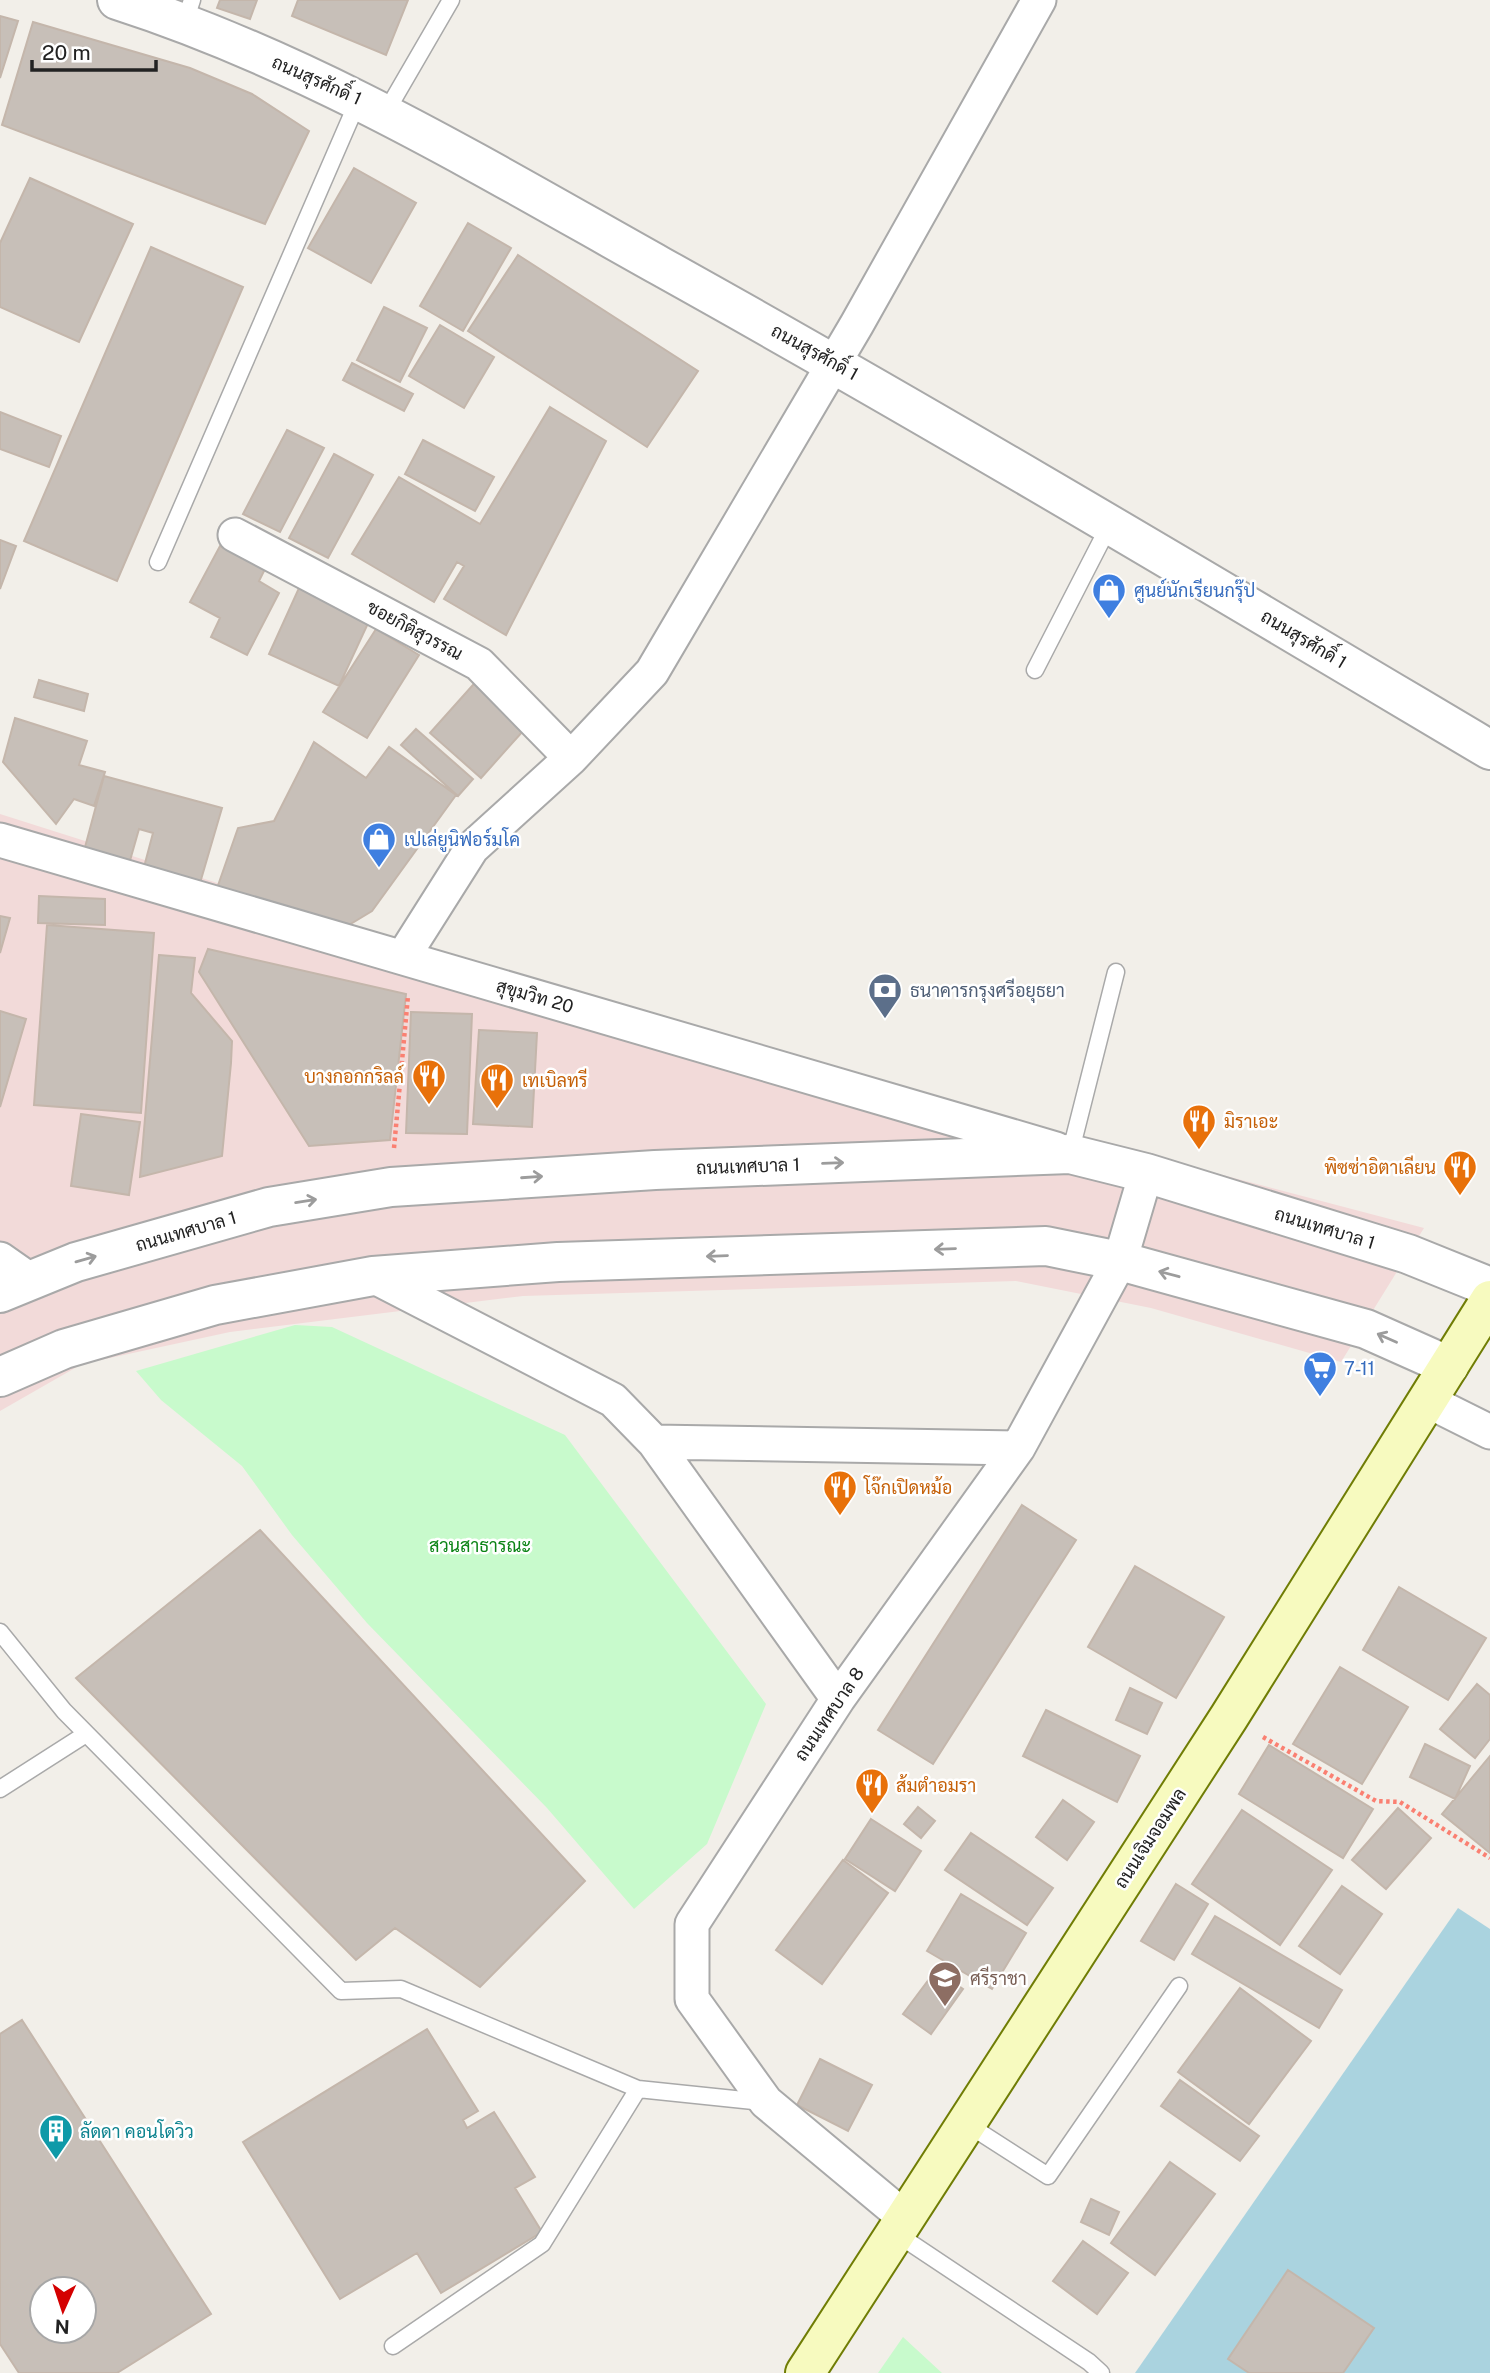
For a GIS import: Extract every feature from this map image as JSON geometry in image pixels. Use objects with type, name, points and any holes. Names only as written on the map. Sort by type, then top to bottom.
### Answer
[{"type":"main road","name":"ถนนเจิมจอมพล","points":[[805,2373],[1228,1717],[1490,1300]]},
{"type":"street","name":"ถนนสุรศักดิ์ 1","points":[[117,0],[188,12],[372,106],[833,363],[1490,750]]},
{"type":"street","points":[[407,959],[472,848],[571,758],[652,672],[833,363],[1039,0]]},
{"type":"street","name":"ชอยกิติสุวรรณ","points":[[235,535],[479,664],[571,758]]},
{"type":"street","name":"สุขุมวิท 20","points":[[0,840],[1070,1154]]},
{"type":"street","name":"ถนนเทศบาล 1","points":[[10,1278],[269,1208],[391,1187],[655,1170],[1070,1154],[1146,1173],[1408,1254],[1490,1287]]},
{"type":"street","name":"ถนนเทศบาล 8","points":[[893,2233],[766,2102],[692,1999],[692,1924],[838,1699],[1018,1448],[1120,1261],[1146,1173]]},
{"type":"street","points":[[0,1377],[64,1349],[215,1305],[373,1276],[558,1262],[1046,1246],[1120,1261],[1366,1329],[1449,1366]]},
{"type":"street","points":[[373,1276],[613,1400],[654,1441],[838,1699]]},
{"type":"street","points":[[1428,1401],[1490,1433]]},
{"type":"street","points":[[654,1441],[1018,1448]]},
{"type":"lane","points":[[158,562],[372,106],[451,0]]},
{"type":"lane","points":[[1035,670],[1110,524]]},
{"type":"lane","points":[[1070,1154],[1115,972]]},
{"type":"lane","points":[[0,1632],[86,1734],[341,1991],[401,1989],[638,2089],[766,2102]]},
{"type":"lane","points":[[0,1789],[86,1734]]},
{"type":"lane","points":[[965,2122],[1048,2176],[1179,1986]]},
{"type":"lane","points":[[393,2346],[542,2244],[638,2089]]},
{"type":"lane","points":[[893,2233],[1089,2362],[1101,2373]]},
{"type":"path","points":[[391,1187],[407,959]]},
{"type":"path","points":[[1228,1717],[1376,1801],[1399,1802],[1490,1858]]},
{"type":"shaded area","points":[[0,814],[387,937],[869,1082],[1424,1228],[1341,1362],[1151,1308],[1016,1281],[523,1296],[230,1332],[82,1364],[0,1411]]},
{"type":"green space","name":"สวนสาธารณะ","points":[[295,1325],[332,1327],[565,1435],[766,1704],[707,1844],[634,1909],[547,1808],[367,1623],[292,1535],[242,1466],[161,1400],[136,1371]]},
{"type":"green space","points":[[903,2337],[942,2373],[878,2373]]},
{"type":"water","points":[[1458,1908],[1490,1929],[1490,2373],[1135,2373]]},
{"type":"building","points":[[220,0],[257,0],[250,19],[217,8]]},
{"type":"building","points":[[298,0],[408,0],[386,55],[292,16]]},
{"type":"building","points":[[0,16],[18,21],[0,78]]},
{"type":"building","points":[[33,22],[190,68],[252,94],[309,131],[265,224],[2,125]]},
{"type":"building","points":[[354,168],[416,203],[371,283],[308,248]]},
{"type":"building","points":[[30,178],[133,224],[79,342],[0,307],[0,243]]},
{"type":"building","points":[[468,223],[511,248],[463,331],[420,306]]},
{"type":"building","points":[[151,247],[243,287],[117,581],[24,541]]},
{"type":"building","points":[[518,255],[698,371],[647,447],[468,331]]},
{"type":"building","points":[[384,307],[427,328],[400,382],[357,360]]},
{"type":"building","points":[[440,325],[494,357],[464,408],[409,376]]},
{"type":"building","points":[[352,363],[413,394],[404,411],[343,380]]},
{"type":"building","points":[[550,407],[606,441],[506,635],[444,599],[464,566],[457,562],[434,602],[352,554],[399,477],[480,524]]},
{"type":"building","points":[[0,412],[61,436],[49,467],[0,449]]},
{"type":"building","points":[[287,430],[324,448],[280,532],[243,514]]},
{"type":"building","points":[[423,440],[494,477],[475,511],[405,474]]},
{"type":"building","points":[[334,454],[373,475],[328,558],[289,538]]},
{"type":"building","points":[[0,540],[16,546],[0,589]]},
{"type":"building","points":[[220,546],[265,569],[259,581],[279,593],[247,655],[211,637],[220,618],[190,602]]},
{"type":"building","points":[[299,588],[370,619],[339,686],[269,654]]},
{"type":"building","points":[[376,629],[419,655],[367,738],[323,712]]},
{"type":"building","points":[[481,676],[532,721],[481,778],[430,733]]},
{"type":"building","points":[[39,680],[88,694],[84,711],[34,697]]},
{"type":"building","points":[[15,718],[87,741],[79,765],[105,772],[94,806],[74,799],[56,824],[3,762]]},
{"type":"building","points":[[416,729],[473,779],[458,796],[401,745]]},
{"type":"building","points":[[314,742],[366,778],[389,747],[456,795],[372,911],[339,931],[215,894],[238,828],[274,821]]},
{"type":"building","points":[[104,776],[222,808],[200,883],[144,867],[153,833],[139,829],[129,864],[84,851]]},
{"type":"building","points":[[39,896],[105,899],[105,925],[38,923]]},
{"type":"building","points":[[0,916],[10,918],[0,953]]},
{"type":"building","points":[[47,925],[154,933],[141,1113],[34,1105]]},
{"type":"building","points":[[208,949],[406,994],[390,1140],[309,1146],[199,972]]},
{"type":"building","points":[[159,955],[195,958],[191,993],[232,1041],[231,1063],[222,1156],[140,1177]]},
{"type":"building","points":[[0,1011],[26,1019],[0,1107]]},
{"type":"building","points":[[411,1012],[472,1014],[467,1134],[406,1133]]},
{"type":"building","points":[[479,1030],[537,1033],[532,1127],[473,1124]]},
{"type":"building","points":[[81,1114],[140,1122],[129,1195],[71,1186]]},
{"type":"building","points":[[1022,1505],[1076,1540],[933,1764],[878,1730]]},
{"type":"building","points":[[260,1530],[585,1881],[480,1987],[395,1928],[356,1960],[76,1678]]},
{"type":"building","points":[[1135,1566],[1224,1617],[1176,1698],[1088,1647]]},
{"type":"building","points":[[1399,1587],[1486,1638],[1448,1700],[1363,1650]]},
{"type":"building","points":[[1340,1667],[1408,1707],[1362,1784],[1293,1744]]},
{"type":"building","points":[[1477,1684],[1490,1695],[1490,1739],[1475,1758],[1440,1729]]},
{"type":"building","points":[[1130,1688],[1162,1703],[1147,1734],[1116,1720]]},
{"type":"building","points":[[1046,1710],[1140,1756],[1117,1802],[1023,1756]]},
{"type":"building","points":[[1425,1744],[1470,1766],[1455,1799],[1410,1777]]},
{"type":"building","points":[[1269,1745],[1373,1809],[1343,1858],[1239,1794]]},
{"type":"building","points":[[1490,1756],[1490,1853],[1442,1814]]},
{"type":"building","points":[[1063,1800],[1094,1822],[1067,1860],[1036,1837]]},
{"type":"building","points":[[918,1807],[935,1821],[921,1838],[904,1824]]},
{"type":"building","points":[[1398,1808],[1431,1838],[1386,1889],[1352,1860]]},
{"type":"building","points":[[1242,1810],[1332,1870],[1280,1945],[1192,1884]]},
{"type":"building","points":[[871,1819],[921,1851],[895,1891],[845,1859]]},
{"type":"building","points":[[971,1833],[1053,1888],[1027,1925],[945,1870]]},
{"type":"building","points":[[843,1860],[888,1893],[822,1984],[776,1950]]},
{"type":"building","points":[[1176,1884],[1208,1904],[1174,1960],[1141,1941]]},
{"type":"building","points":[[1342,1886],[1382,1914],[1340,1974],[1299,1946]]},
{"type":"building","points":[[961,1894],[1026,1933],[992,1989],[927,1951]]},
{"type":"building","points":[[1215,1916],[1342,1990],[1319,2028],[1192,1954]]},
{"type":"building","points":[[936,1970],[963,1989],[931,2034],[903,2014]]},
{"type":"building","points":[[1240,1988],[1311,2041],[1249,2124],[1178,2072]]},
{"type":"building","name":"ลัดดา คอนโดวิว","points":[[22,2020],[211,2314],[117,2373],[19,2373],[0,2344],[0,2034]]},
{"type":"building","points":[[427,2029],[478,2111],[463,2120],[467,2128],[494,2112],[535,2177],[515,2188],[542,2232],[441,2293],[417,2253],[340,2299],[243,2142]]},
{"type":"building","points":[[820,2059],[872,2085],[848,2131],[797,2105]]},
{"type":"building","points":[[1180,2080],[1259,2136],[1240,2161],[1161,2106]]},
{"type":"building","points":[[1170,2162],[1215,2194],[1155,2275],[1111,2243]]},
{"type":"building","points":[[1091,2199],[1119,2212],[1109,2235],[1081,2222]]},
{"type":"building","points":[[1083,2241],[1128,2273],[1097,2314],[1053,2281]]},
{"type":"building","points":[[1288,2270],[1374,2328],[1343,2373],[1249,2373],[1228,2359]]},
{"type":"place","name":"ศูนย์นักเรียนกรุ๊ป","points":[[1109,620]]},
{"type":"place","name":"เปเล่ยูนิฟอร์มโค","points":[[379,869]]},
{"type":"place","name":"ธนาคารกรุงศรีอยุธยา","points":[[885,1020]]},
{"type":"place","name":"บางกอกกริลล์","points":[[429,1106]]},
{"type":"place","name":"เทเบิลทรี","points":[[497,1110]]},
{"type":"place","name":"มิราเอะ","points":[[1199,1151]]},
{"type":"place","name":"พิซซ่าอิตาเลียน","points":[[1460,1197]]},
{"type":"place","name":"7-11","points":[[1320,1398]]},
{"type":"place","name":"โจ๊กเปิดหม้อ","points":[[840,1517]]},
{"type":"place","name":"ส้มตำอมรา","points":[[872,1815]]},
{"type":"place","name":"ศรีราชา","points":[[945,2008]]},
{"type":"place","name":"ลัดดา คอนโดวิว","points":[[56,2161]]}]
